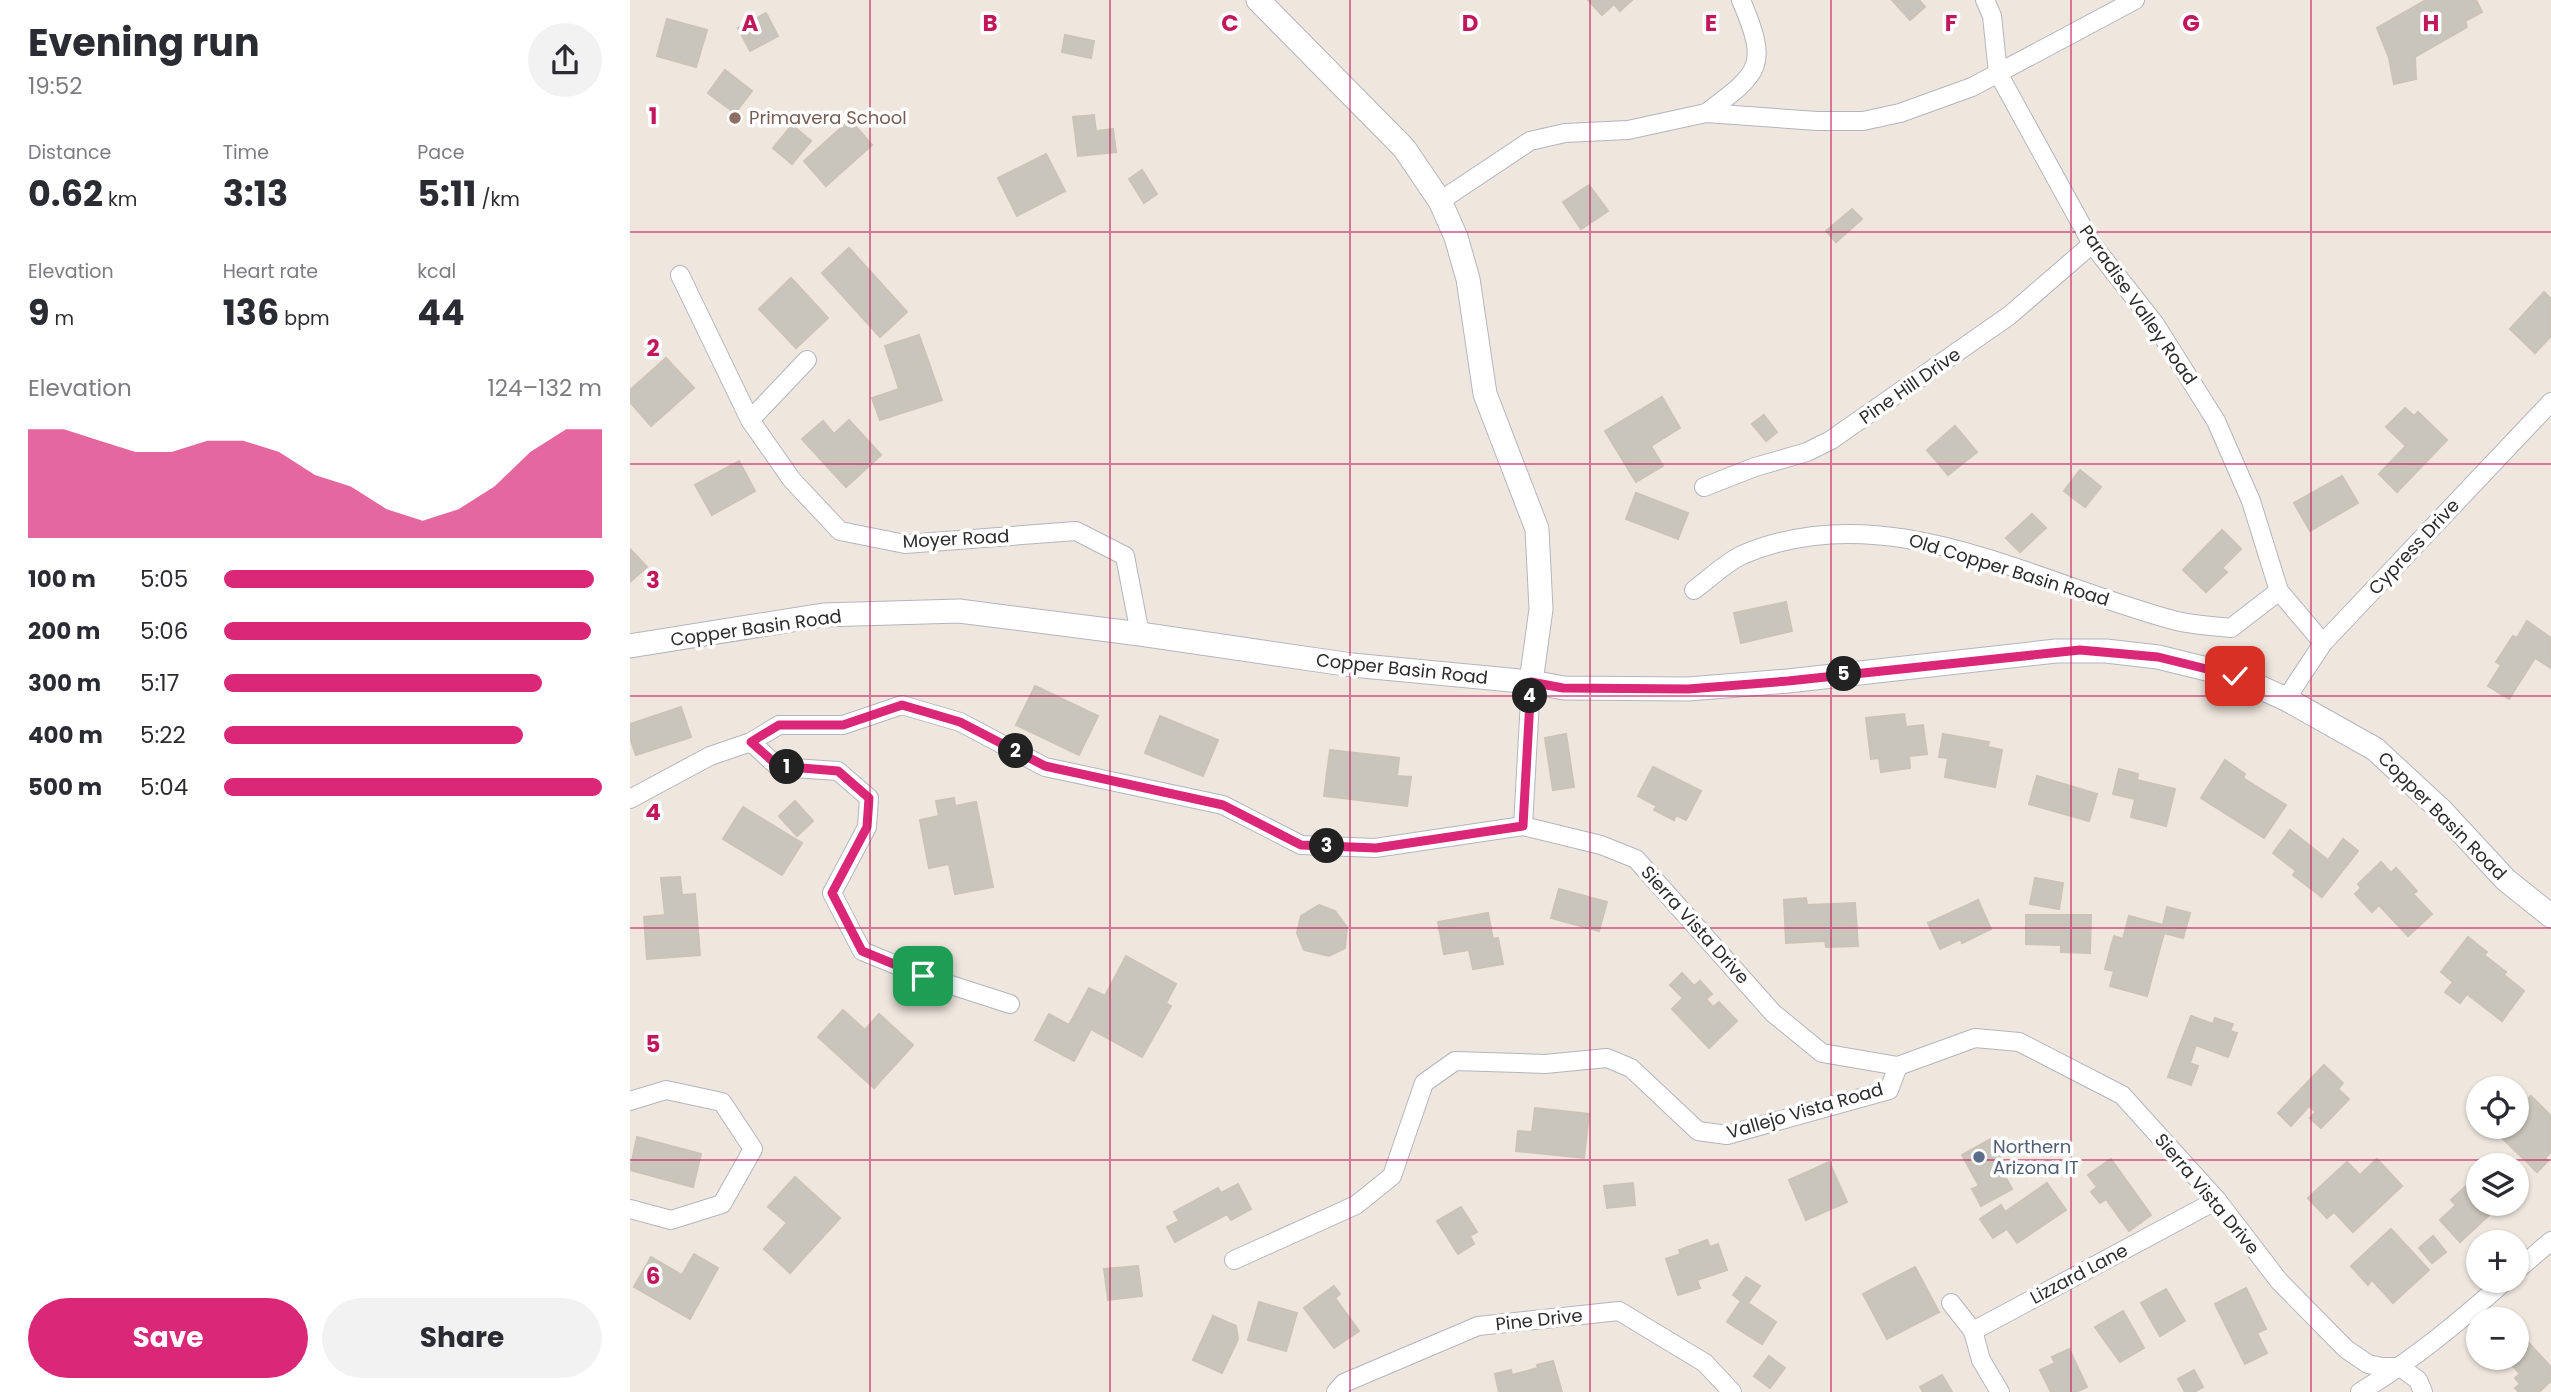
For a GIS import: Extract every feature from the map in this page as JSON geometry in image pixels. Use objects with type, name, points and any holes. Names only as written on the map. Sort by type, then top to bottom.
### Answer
[{"type":"street","points":[[1258,0],[1404,148],[1440,201],[1456,237],[1468,279],[1485,394],[1537,529],[1541,609],[1531,682],[1523,826]]},
{"type":"street","points":[[1706,113],[1751,75],[1759,54],[1752,25],[1741,0]]},
{"type":"street","name":"Paradise Valley Road","points":[[1985,0],[1992,16],[1998,74],[2092,244],[2155,324],[2216,421],[2251,501],[2279,591],[2323,643]]},
{"type":"street","points":[[1440,201],[1530,141],[1565,133],[1628,130],[1706,113],[1817,121],[1863,121],[1900,113],[1972,87],[2134,0]]},
{"type":"street","name":"Pine Hill Drive","points":[[1704,487],[1755,467],[1807,452],[1831,440],[2010,315],[2092,244]]},
{"type":"street","name":"Moyer Road","points":[[680,275],[750,421],[792,480],[840,531],[905,544],[1076,531],[1125,556],[1140,634]]},
{"type":"street","points":[[750,421],[807,360]]},
{"type":"street","name":"Cypress Drive","points":[[2286,699],[2323,643],[2551,402]]},
{"type":"street","name":"Old Copper Basin Road","points":[[1694,590],[1740,556],[1822,534],[1854,533],[1926,541],[2175,621],[2231,628],[2279,591]]},
{"type":"street","name":"Copper Basin Road","points":[[630,646],[823,615],[959,611],[1353,665],[1531,682],[1563,688],[1688,689],[2080,650],[2158,657],[2235,676],[2286,699],[2375,749],[2442,811],[2506,880],[2551,916]]},
{"type":"street","name":"Sierra Vista Drive","points":[[630,799],[710,756],[751,742],[779,725],[843,725],[902,705],[960,722],[1045,766],[1223,805],[1301,845],[1376,848],[1523,826],[1601,845],[1636,859],[1773,1013],[1822,1053],[1898,1066],[1975,1038],[2019,1042],[2122,1095],[2217,1200],[2278,1281],[2346,1349],[2368,1364],[2400,1367]]},
{"type":"street","points":[[751,742],[778,766],[838,771],[869,798],[867,827],[832,893],[862,951],[923,976],[1010,1004]]},
{"type":"street","name":"Vallejo Vista Road","points":[[1234,1260],[1356,1205],[1392,1176],[1424,1083],[1455,1061],[1545,1064],[1607,1058],[1631,1068],[1698,1131],[1727,1135],[1889,1090],[1898,1066]]},
{"type":"street","points":[[630,1101],[666,1090],[722,1102],[753,1149],[722,1204],[671,1220],[630,1209]]},
{"type":"street","name":"Lizzard Lane","points":[[1973,1331],[2217,1200]]},
{"type":"street","points":[[2529,1260],[2551,1241]]},
{"type":"street","points":[[2360,1392],[2400,1367],[2491,1293]]},
{"type":"street","points":[[1951,1303],[1973,1331],[1981,1360],[2000,1392]]},
{"type":"street","name":"Pine Drive","points":[[1336,1392],[1344,1383],[1478,1326],[1619,1311],[1705,1363],[1732,1392]]},
{"type":"street","points":[[2400,1367],[2418,1380],[2423,1392]]},
{"type":"building","points":[[1588,0],[1632,0],[1620,11],[1614,4],[1602,15]]},
{"type":"building","points":[[1892,0],[1919,0],[1925,7],[1910,20]]},
{"type":"building","points":[[2426,0],[2476,0],[2482,12],[2465,21],[2467,27],[2415,57],[2416,79],[2394,84],[2389,58],[2377,28]]},
{"type":"building","points":[[766,13],[778,36],[750,51],[738,28]]},
{"type":"building","points":[[667,19],[707,30],[696,67],[657,56]]},
{"type":"building","points":[[1065,35],[1094,41],[1091,58],[1062,52]]},
{"type":"building","points":[[725,70],[752,91],[735,113],[708,93]]},
{"type":"building","points":[[1094,115],[1096,131],[1113,129],[1116,152],[1078,156],[1073,117]]},
{"type":"building","points":[[850,120],[872,145],[826,186],[804,161]]},
{"type":"building","points":[[792,125],[811,141],[792,164],[773,148]]},
{"type":"building","points":[[1046,154],[1065,191],[1017,216],[998,178]]},
{"type":"building","points":[[1142,170],[1157,194],[1144,203],[1129,179]]},
{"type":"building","points":[[1589,185],[1608,211],[1581,229],[1563,202]]},
{"type":"building","points":[[1852,209],[1862,219],[1836,242],[1826,231]]},
{"type":"building","points":[[849,248],[907,312],[880,337],[822,273]]},
{"type":"building","points":[[791,278],[828,318],[796,348],[759,309]]},
{"type":"building","points":[[2544,292],[2551,299],[2551,336],[2535,353],[2510,329]]},
{"type":"building","points":[[919,335],[942,400],[880,420],[872,398],[899,389],[885,346]]},
{"type":"building","points":[[666,358],[694,388],[651,426],[630,402],[630,390]]},
{"type":"building","points":[[1662,397],[1680,428],[1651,446],[1663,466],[1636,482],[1605,431]]},
{"type":"building","points":[[2405,408],[2414,416],[2418,412],[2447,440],[2397,492],[2379,474],[2406,446],[2386,427]]},
{"type":"building","points":[[1764,415],[1777,432],[1766,441],[1752,424]]},
{"type":"building","points":[[849,420],[881,455],[846,487],[802,439],[823,421],[834,434]]},
{"type":"building","points":[[1955,426],[1977,452],[1948,475],[1927,450]]},
{"type":"building","points":[[739,461],[755,491],[712,515],[695,485]]},
{"type":"building","points":[[2080,470],[2101,487],[2085,507],[2064,491]]},
{"type":"building","points":[[2342,476],[2358,503],[2310,531],[2294,503]]},
{"type":"building","points":[[1636,493],[1688,513],[1678,539],[1626,519]]},
{"type":"building","points":[[2032,514],[2046,528],[2020,552],[2006,538]]},
{"type":"building","points":[[2222,530],[2241,549],[2222,568],[2227,572],[2206,592],[2183,570]]},
{"type":"building","points":[[630,549],[647,567],[630,582]]},
{"type":"building","points":[[1786,602],[1792,631],[1741,643],[1734,613]]},
{"type":"building","points":[[2527,621],[2551,638],[2551,668],[2535,658],[2509,699],[2488,686],[2501,665],[2496,662],[2513,636],[2517,638]]},
{"type":"building","points":[[1035,686],[1098,716],[1079,755],[1016,725]]},
{"type":"building","points":[[681,707],[691,737],[636,755],[630,738],[630,724]]},
{"type":"building","points":[[1904,714],[1906,727],[1923,725],[1927,754],[1909,756],[1910,768],[1881,772],[1879,758],[1871,759],[1866,718]]},
{"type":"building","points":[[1160,716],[1218,740],[1203,776],[1145,753]]},
{"type":"building","points":[[1566,734],[1574,787],[1553,790],[1545,738]]},
{"type":"building","points":[[1943,734],[1989,742],[1988,747],[2002,750],[1995,787],[1945,777],[1948,758],[1939,757]]},
{"type":"building","points":[[1330,750],[1399,758],[1397,776],[1411,777],[1407,806],[1324,796]]},
{"type":"building","points":[[2225,760],[2245,774],[2243,778],[2286,805],[2264,838],[2201,798]]},
{"type":"building","points":[[1653,767],[1701,791],[1686,820],[1676,815],[1674,820],[1654,810],[1657,806],[1638,796]]},
{"type":"building","points":[[2119,769],[2138,774],[2137,780],[2175,789],[2166,826],[2131,817],[2135,799],[2113,794]]},
{"type":"building","points":[[2037,776],[2097,794],[2089,821],[2029,804]]},
{"type":"building","points":[[954,798],[955,806],[976,802],[993,887],[955,894],[949,864],[929,868],[920,820],[939,816],[936,801]]},
{"type":"building","points":[[795,801],[813,821],[797,836],[779,816]]},
{"type":"building","points":[[743,807],[802,843],[782,875],[723,839]]},
{"type":"building","points":[[2290,830],[2328,860],[2343,839],[2358,851],[2322,897],[2293,875],[2296,871],[2273,853]]},
{"type":"building","points":[[2381,862],[2391,873],[2396,868],[2417,891],[2413,894],[2432,914],[2408,936],[2379,905],[2372,912],[2355,894],[2361,888],[2358,884]]},
{"type":"building","points":[[680,877],[682,895],[695,894],[700,955],[647,959],[644,917],[665,915],[661,878]]},
{"type":"building","points":[[2035,878],[2063,883],[2059,909],[2030,904]]},
{"type":"building","points":[[1559,889],[1607,902],[1599,931],[1551,918]]},
{"type":"building","points":[[1806,898],[1807,905],[1855,903],[1858,946],[1826,947],[1825,941],[1786,943],[1784,900]]},
{"type":"building","points":[[1978,900],[1991,929],[1962,943],[1961,939],[1940,949],[1928,923]]},
{"type":"building","points":[[1319,905],[1335,911],[1347,927],[1345,948],[1329,956],[1304,950],[1297,933],[1301,916]]},
{"type":"building","points":[[2167,907],[2190,913],[2183,938],[2164,933],[2147,996],[2110,986],[2114,971],[2105,969],[2114,936],[2123,939],[2129,916],[2163,925]]},
{"type":"building","points":[[1488,913],[1493,939],[1498,938],[1503,964],[1473,969],[1469,950],[1444,954],[1438,922]]},
{"type":"building","points":[[2026,915],[2091,915],[2090,953],[2061,952],[2061,945],[2026,944]]},
{"type":"building","points":[[2468,937],[2487,952],[2484,955],[2524,991],[2502,1021],[2467,994],[2460,1003],[2445,992],[2453,982],[2441,972]]},
{"type":"building","points":[[1126,956],[1176,984],[1166,1003],[1171,1006],[1142,1057],[1091,1029],[1074,1061],[1035,1040],[1049,1014],[1069,1025],[1089,988],[1105,996]]},
{"type":"building","points":[[1682,973],[1694,986],[1700,981],[1712,994],[1706,999],[1713,1007],[1719,1002],[1737,1021],[1709,1048],[1672,1009],[1683,998],[1670,985]]},
{"type":"building","points":[[843,1010],[865,1030],[879,1014],[913,1045],[874,1088],[818,1037]]},
{"type":"building","points":[[2191,1016],[2213,1024],[2215,1018],[2233,1024],[2230,1031],[2237,1033],[2228,1057],[2196,1045],[2190,1063],[2198,1066],[2191,1085],[2168,1077]]},
{"type":"building","points":[[2324,1065],[2343,1083],[2338,1089],[2349,1099],[2321,1128],[2310,1118],[2316,1112],[2309,1106],[2291,1126],[2278,1113]]},
{"type":"building","points":[[2531,1096],[2551,1116],[2551,1152],[2545,1158],[2548,1161],[2537,1172],[2529,1164],[2529,1153],[2518,1153],[2503,1139],[2529,1139]]},
{"type":"building","points":[[1535,1108],[1589,1114],[1584,1158],[1516,1151],[1518,1131],[1532,1132]]},
{"type":"building","points":[[637,1137],[701,1154],[693,1187],[630,1170]]},
{"type":"building","points":[[1991,1139],[2002,1161],[1998,1163],[2012,1189],[1981,1206],[1972,1189],[1979,1186],[1962,1155]]},
{"type":"building","points":[[2111,1159],[2151,1215],[2129,1231],[2106,1199],[2100,1203],[2091,1192],[2097,1187],[2088,1175]]},
{"type":"building","points":[[2377,1159],[2402,1186],[2353,1232],[2334,1212],[2327,1218],[2308,1198],[2347,1162],[2360,1175]]},
{"type":"building","points":[[1829,1162],[1847,1202],[1806,1220],[1789,1180]]},
{"type":"building","points":[[795,1177],[840,1218],[790,1273],[764,1249],[787,1223],[768,1207]]},
{"type":"building","points":[[1633,1183],[1635,1205],[1607,1208],[1604,1186]]},
{"type":"building","points":[[2047,1183],[2066,1210],[2017,1243],[2007,1229],[1993,1238],[1980,1219],[2001,1205],[2005,1212]]},
{"type":"building","points":[[1238,1184],[1251,1209],[1231,1220],[1227,1214],[1175,1242],[1167,1227],[1179,1221],[1174,1212],[1218,1188],[1221,1193]]},
{"type":"building","points":[[2466,1186],[2466,1216],[2488,1216],[2473,1230],[2466,1230],[2466,1236],[2460,1242],[2440,1220],[2456,1205],[2451,1200]]},
{"type":"building","points":[[1461,1207],[1477,1232],[1470,1236],[1474,1244],[1458,1254],[1437,1221]]},
{"type":"building","points":[[2391,1229],[2429,1270],[2393,1303],[2372,1280],[2368,1285],[2351,1266]]},
{"type":"building","points":[[2433,1236],[2446,1252],[2432,1263],[2419,1248]]},
{"type":"building","points":[[1707,1240],[1710,1247],[1718,1244],[1727,1270],[1697,1280],[1700,1288],[1678,1295],[1666,1259],[1681,1254],[1679,1250]]},
{"type":"building","points":[[694,1254],[718,1268],[690,1319],[634,1287],[651,1257],[682,1275]]},
{"type":"building","points":[[1138,1266],[1142,1296],[1108,1300],[1104,1269]]},
{"type":"building","points":[[1915,1267],[1939,1312],[1887,1339],[1863,1294]]},
{"type":"building","points":[[1746,1277],[1760,1286],[1748,1303],[1776,1322],[1762,1344],[1727,1322],[1741,1301],[1733,1295]]},
{"type":"building","points":[[1334,1286],[1340,1294],[1335,1298],[1359,1331],[1334,1348],[1304,1308]]},
{"type":"building","points":[[2246,1288],[2266,1329],[2257,1333],[2267,1353],[2245,1364],[2215,1304]]},
{"type":"building","points":[[2166,1289],[2185,1321],[2160,1336],[2141,1303]]},
{"type":"building","points":[[1259,1302],[1297,1313],[1286,1351],[1248,1340]]},
{"type":"building","points":[[2123,1311],[2144,1348],[2120,1362],[2095,1327]]},
{"type":"building","points":[[1213,1316],[1236,1326],[1238,1339],[1222,1373],[1193,1360]]},
{"type":"building","points":[[2529,1343],[2551,1367],[2551,1381],[2539,1392],[2519,1392],[2515,1388],[2520,1384],[2515,1378],[2520,1374],[2516,1370],[2529,1370]]},
{"type":"building","points":[[2069,1349],[2087,1387],[2076,1392],[2051,1392],[2040,1370],[2055,1363],[2052,1357]]},
{"type":"building","points":[[1769,1356],[1785,1368],[1770,1388],[1754,1376]]},
{"type":"building","points":[[1553,1361],[1562,1392],[1499,1392],[1495,1374],[1511,1370],[1512,1375]]},
{"type":"building","points":[[2194,1370],[2203,1387],[2194,1392],[2185,1392],[2178,1379]]},
{"type":"building","points":[[1942,1375],[1952,1392],[1923,1392],[1920,1387]]},
{"type":"place","name":"Primavera School","points":[[735,118]]},
{"type":"place","name":"Northern Arizona IT","points":[[1979,1157]]},
{"type":"route","points":[[923,976],[862,951],[832,893],[867,827],[869,798],[838,771],[778,766],[751,742],[779,725],[843,725],[902,705],[960,722],[1045,766],[1223,805],[1301,845],[1376,848],[1523,826],[1531,682],[1563,688],[1688,689],[1788,681],[2056,650],[2106,651],[2158,657],[2235,676]]}]
